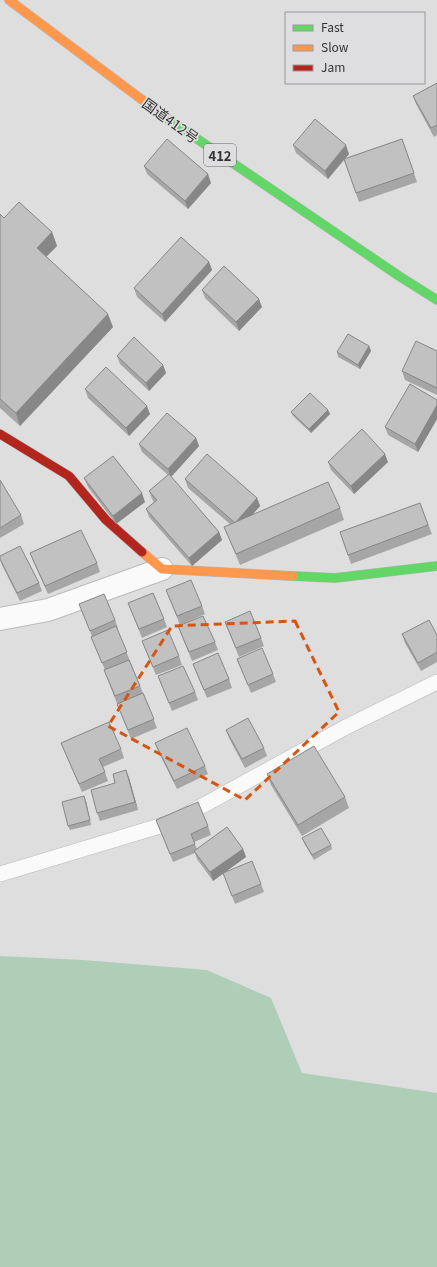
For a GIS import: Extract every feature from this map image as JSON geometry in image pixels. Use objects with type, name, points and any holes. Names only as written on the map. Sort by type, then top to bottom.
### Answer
[{"type":"main road","name":"国道412号","points":[[9,0],[172,123],[437,300]]},
{"type":"main road","points":[[0,434],[69,476],[106,520],[162,569],[335,578],[437,566]]},
{"type":"street","points":[[0,619],[48,610],[162,569]]},
{"type":"lane","points":[[0,874],[173,822],[346,727],[437,682]]},
{"type":"highlighted area","points":[[295,621],[339,712],[245,800],[108,726],[172,626]]},
{"type":"green space","points":[[0,956],[83,960],[207,970],[271,998],[302,1073],[437,1093],[437,1267],[0,1267]]},
{"type":"building","points":[[437,83],[437,125],[431,128],[413,96]]},
{"type":"building","points":[[315,119],[346,145],[325,171],[293,145]]},
{"type":"building","points":[[167,139],[208,174],[185,201],[144,166]]},
{"type":"building","points":[[402,139],[414,173],[356,193],[344,159]]},
{"type":"building","points":[[19,202],[52,232],[37,248],[108,314],[16,413],[0,399],[0,214],[4,218]]},
{"type":"building","points":[[181,237],[209,262],[162,314],[134,288]]},
{"type":"building","points":[[224,266],[259,299],[236,322],[202,290]]},
{"type":"building","points":[[348,334],[369,346],[358,365],[337,352]]},
{"type":"building","points":[[134,337],[163,365],[146,383],[117,356]]},
{"type":"building","points":[[416,341],[437,351],[437,388],[402,371]]},
{"type":"building","points":[[106,367],[147,406],[126,428],[85,389]]},
{"type":"building","points":[[410,384],[437,400],[437,405],[415,444],[385,427]]},
{"type":"building","points":[[310,393],[328,410],[309,429],[291,412]]},
{"type":"building","points":[[167,413],[196,438],[168,469],[139,444]]},
{"type":"building","points":[[362,429],[385,454],[351,486],[328,462]]},
{"type":"building","points":[[207,454],[257,498],[235,523],[185,479]]},
{"type":"building","points":[[113,456],[142,493],[113,516],[84,478]]},
{"type":"building","points":[[169,474],[219,532],[189,558],[146,509],[157,500],[149,491]]},
{"type":"building","points":[[0,480],[21,515],[0,528]]},
{"type":"building","points":[[328,482],[340,508],[236,554],[224,527]]},
{"type":"building","points":[[420,503],[428,525],[348,555],[340,532]]},
{"type":"building","points":[[81,530],[97,563],[45,586],[30,553]]},
{"type":"building","points":[[20,546],[39,583],[17,593],[0,559],[0,556]]},
{"type":"building","points":[[191,580],[202,606],[177,616],[166,590]]},
{"type":"building","points":[[153,593],[164,619],[139,629],[128,603]]},
{"type":"building","points":[[104,594],[115,620],[90,631],[79,604]]},
{"type":"building","points":[[250,611],[261,638],[236,648],[225,622]]},
{"type":"building","points":[[203,616],[215,642],[189,652],[178,626]]},
{"type":"building","points":[[429,620],[437,635],[437,652],[418,663],[402,634]]},
{"type":"building","points":[[116,626],[127,652],[102,663],[91,637]]},
{"type":"building","points":[[168,630],[179,656],[153,667],[142,641]]},
{"type":"building","points":[[262,648],[273,674],[248,685],[237,659]]},
{"type":"building","points":[[218,653],[229,679],[204,690],[193,664]]},
{"type":"building","points":[[129,660],[140,686],[115,696],[104,670]]},
{"type":"building","points":[[183,666],[195,692],[169,703],[158,676]]},
{"type":"building","points":[[143,693],[154,719],[128,730],[117,704]]},
{"type":"building","points":[[248,718],[264,748],[242,759],[226,730]]},
{"type":"building","points":[[109,722],[121,749],[99,759],[105,772],[79,784],[61,743]]},
{"type":"building","points":[[187,728],[205,766],[174,781],[155,743]]},
{"type":"building","points":[[314,746],[345,797],[298,825],[267,774]]},
{"type":"building","points":[[126,770],[135,802],[97,813],[91,790],[115,783],[113,774]]},
{"type":"building","points":[[84,796],[90,820],[68,826],[62,802]]},
{"type":"building","points":[[198,802],[208,826],[191,834],[195,844],[170,854],[156,820]]},
{"type":"building","points":[[227,827],[243,849],[210,872],[194,851]]},
{"type":"building","points":[[321,828],[331,845],[312,855],[302,838]]},
{"type":"building","points":[[252,861],[261,884],[232,896],[223,873]]},
{"type":"traffic: fast","points":[[165,117],[399,276],[437,300]]},
{"type":"traffic: fast","points":[[293,576],[335,578],[437,566]]},
{"type":"traffic: slow","points":[[9,0],[165,117]]},
{"type":"traffic: slow","points":[[142,552],[162,569],[293,576]]},
{"type":"traffic: jam","points":[[0,434],[69,476],[106,520],[142,552]]}]
